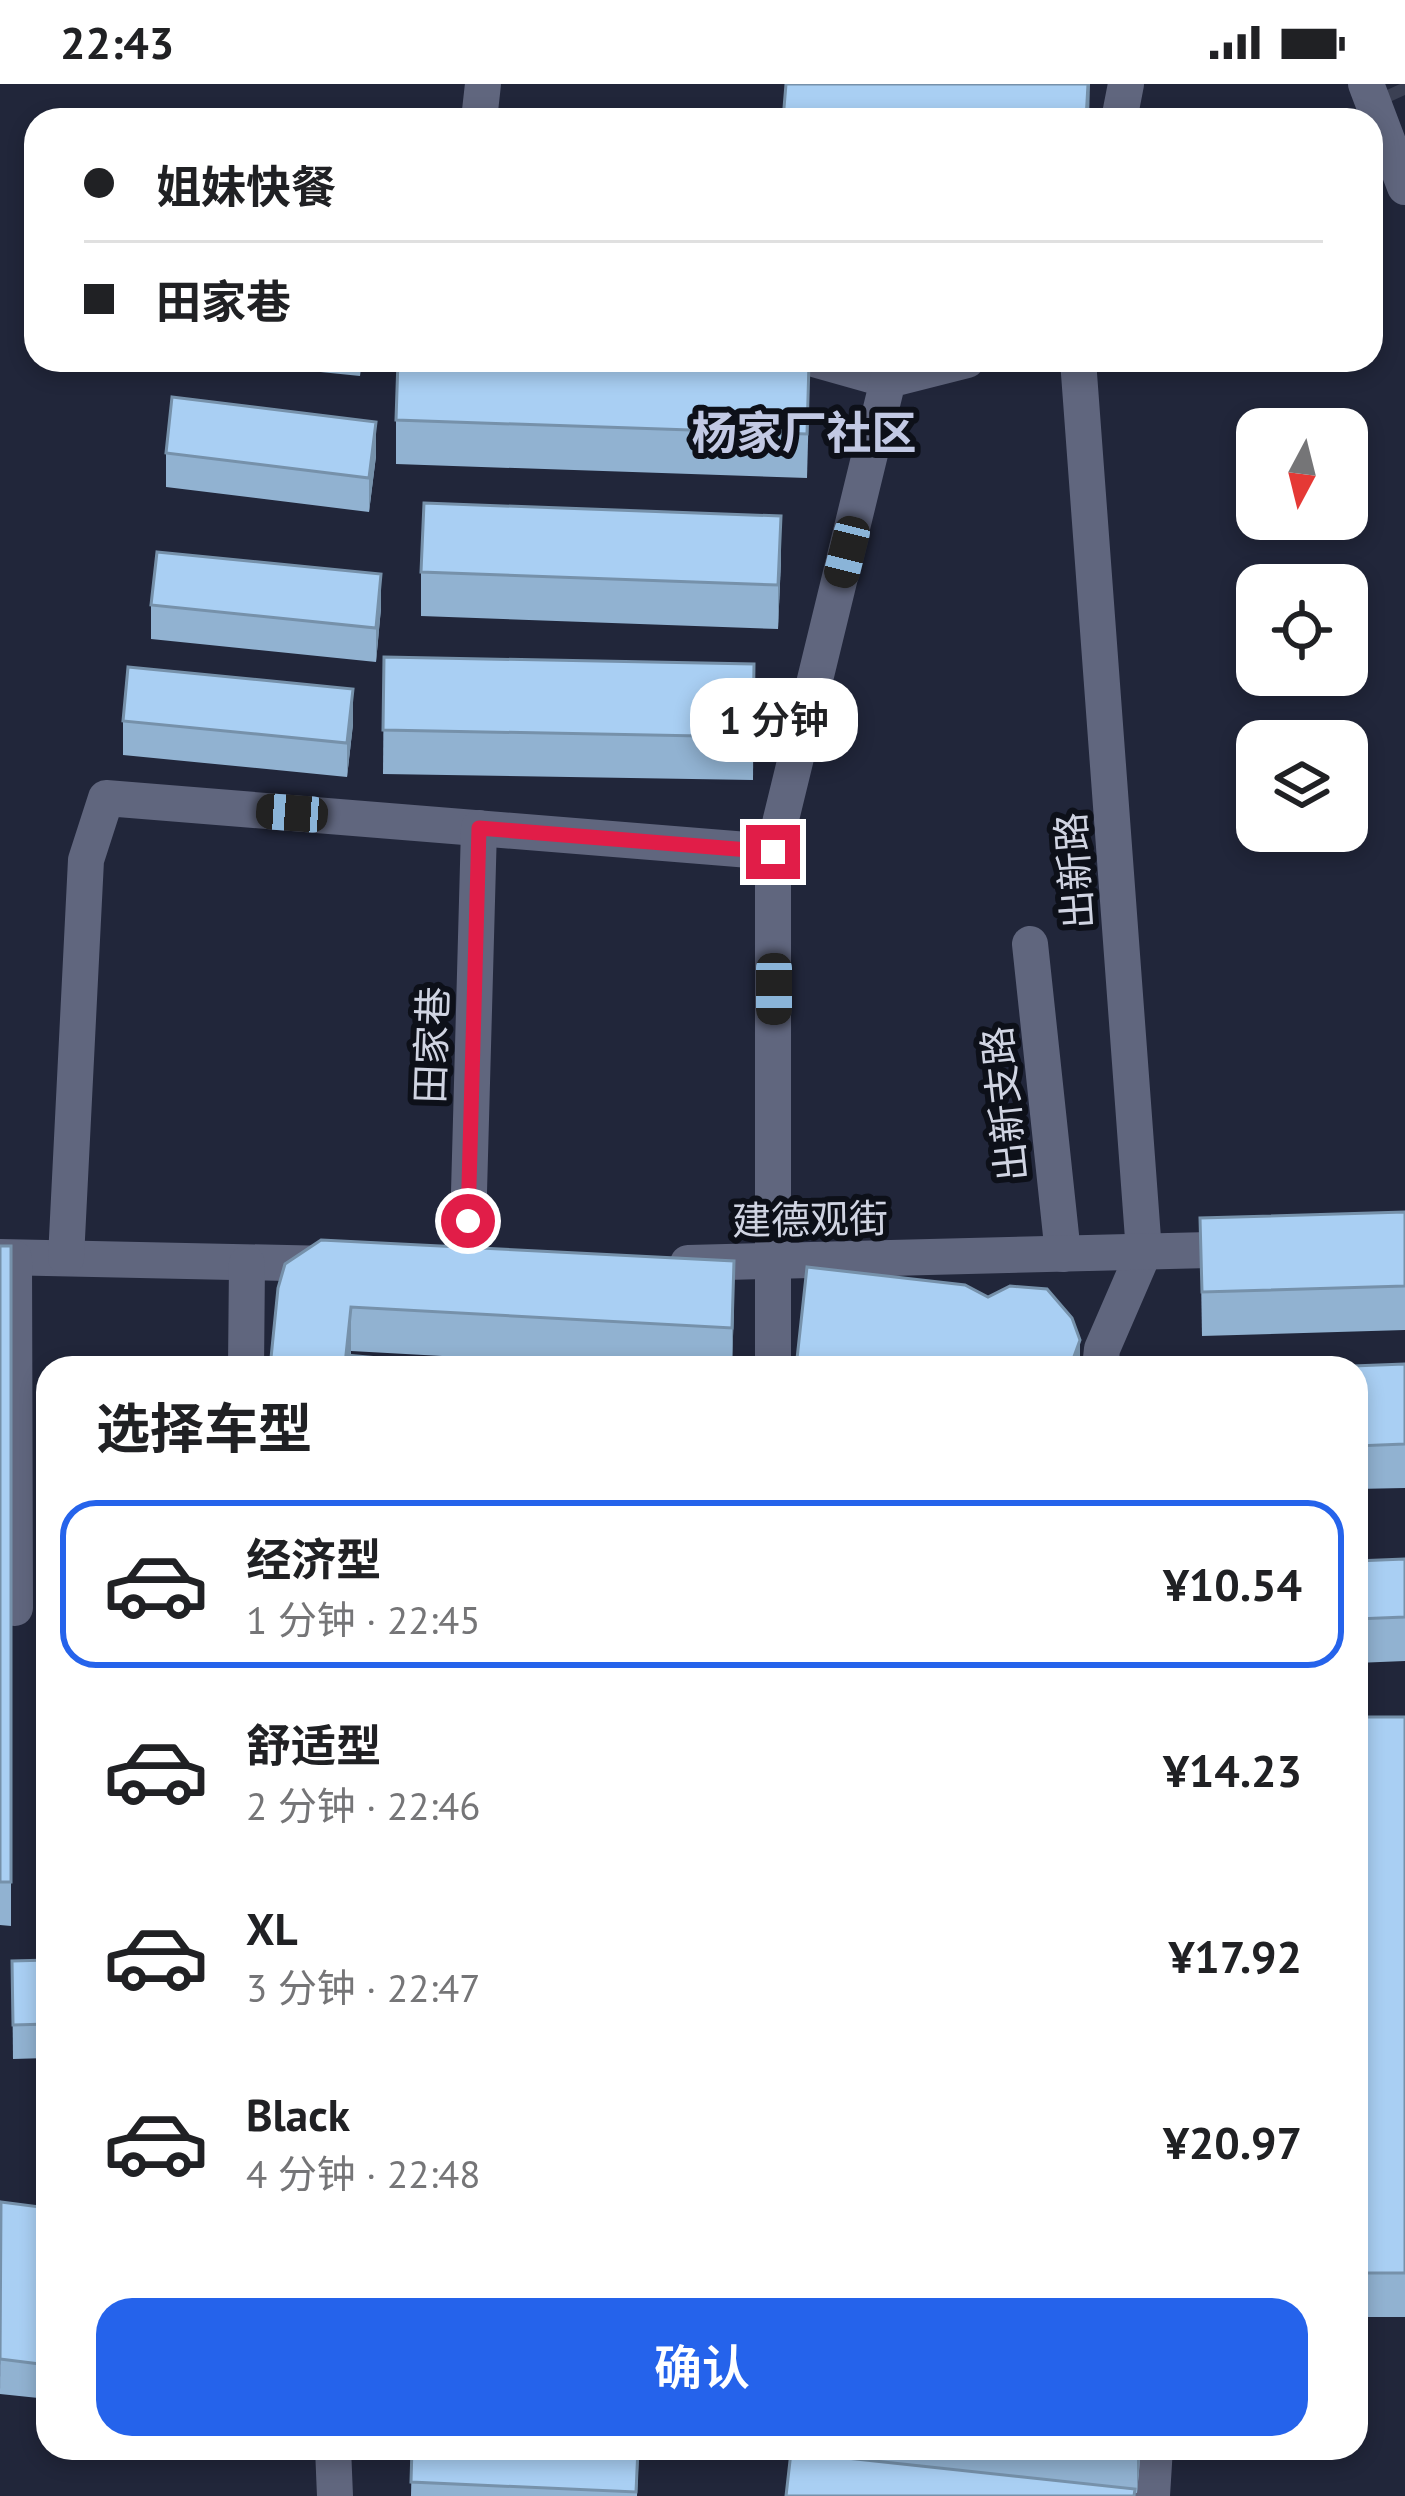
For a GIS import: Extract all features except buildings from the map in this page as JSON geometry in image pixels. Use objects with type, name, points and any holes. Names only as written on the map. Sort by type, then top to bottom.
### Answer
[{"type":"street","points":[[1383,129],[1405,187]]},
{"type":"street","points":[[860,372],[888,380],[920,372]]},
{"type":"street","name":"出新路","points":[[1079,372],[1144,1252],[1101,1356]]},
{"type":"street","points":[[773,1356],[773,852],[888,380]]},
{"type":"street","points":[[66,1258],[86,860],[106,798],[773,852]]},
{"type":"street","name":"田家巷","points":[[467,1264],[479,828]]},
{"type":"street","name":"出新支路","points":[[1030,944],[1063,1254]]},
{"type":"street","name":"建德观街","points":[[657,1264],[1286,1248]]},
{"type":"street","points":[[15,1608],[7,1257],[357,1264]]},
{"type":"street","points":[[246,1356],[248,1263]]},
{"type":"street","points":[[423,1264],[514,1264]]},
{"type":"street","points":[[333,2460],[334,2496]]},
{"type":"street","points":[[1152,2496],[1154,2460]]},
{"type":"tunnel","points":[[1400,84],[1405,95]]},
{"type":"district","name":"杨家厂社区","points":[[804,432]]},
{"type":"route","points":[[468,1221],[479,828],[773,852]]}]
